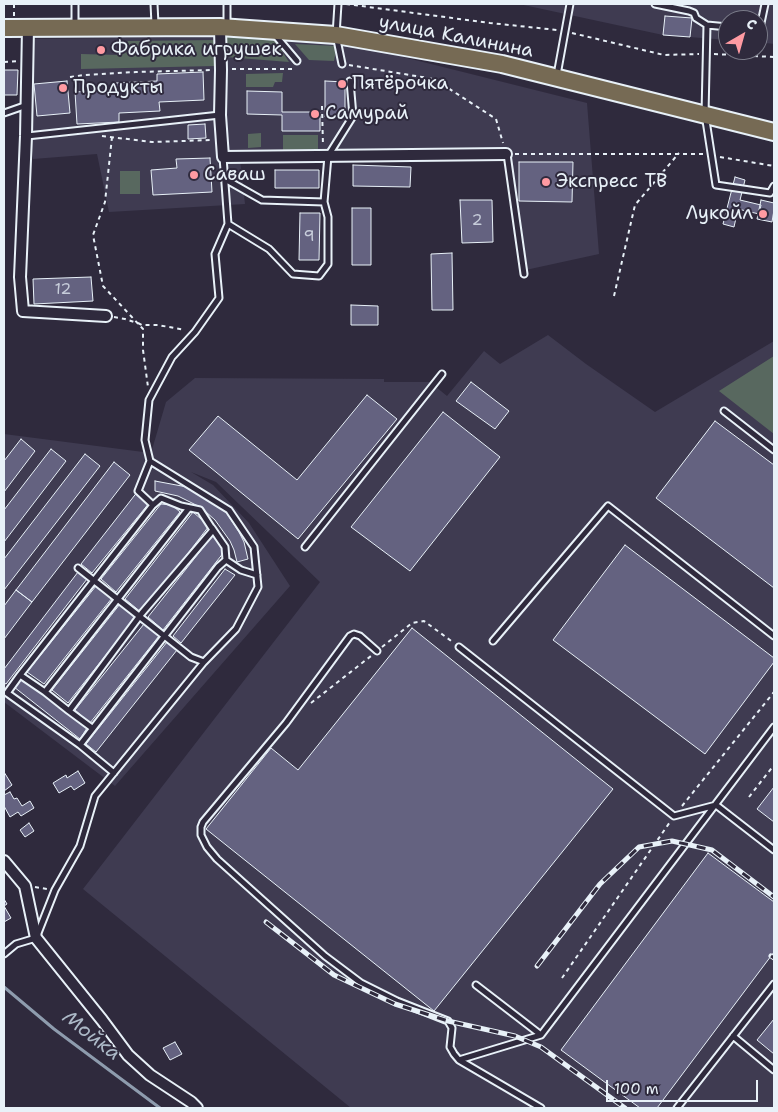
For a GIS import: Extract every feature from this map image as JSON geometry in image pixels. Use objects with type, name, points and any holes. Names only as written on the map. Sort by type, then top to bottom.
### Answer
[{"type":"main road","name":"улица Калинина","points":[[15,25],[223,27],[336,35],[502,64],[774,132]]},
{"type":"street","points":[[15,25],[28,61],[20,277],[23,311],[106,316]]},
{"type":"street","points":[[223,27],[220,115],[223,157],[506,154]]},
{"type":"street","points":[[4,861],[25,886],[36,938],[128,1055],[150,1074],[197,1108]]},
{"type":"lane","points":[[75,27],[76,4]]},
{"type":"lane","points":[[154,4],[155,27]]},
{"type":"lane","points":[[223,27],[228,4]]},
{"type":"lane","points":[[338,4],[336,35],[342,64]]},
{"type":"lane","points":[[557,78],[570,4]]},
{"type":"lane","points":[[655,4],[689,10],[696,18],[707,25],[718,26]]},
{"type":"lane","points":[[707,25],[705,114],[716,185],[770,194],[774,186]]},
{"type":"lane","points":[[272,31],[297,62]]},
{"type":"lane","points":[[228,224],[269,249],[293,274],[319,276],[328,264],[328,218],[324,202],[326,156],[353,116],[350,80]]},
{"type":"lane","points":[[4,113],[27,105]]},
{"type":"lane","points":[[26,136],[220,115]]},
{"type":"lane","points":[[506,154],[524,274]]},
{"type":"lane","points":[[153,505],[138,491],[150,461],[145,440],[149,400],[172,357],[195,332],[219,298],[215,254],[228,224],[223,157]]},
{"type":"lane","points":[[225,179],[262,200],[324,202]]},
{"type":"lane","points":[[305,547],[442,374]]},
{"type":"lane","points":[[724,411],[774,450]]},
{"type":"lane","points":[[4,954],[16,944],[36,938],[54,890],[80,846],[95,796],[204,662],[236,629],[258,586],[254,547],[229,510],[150,461]]},
{"type":"lane","points":[[114,773],[80,745],[7,692],[153,505],[161,498],[181,506],[200,510],[225,547],[226,560]]},
{"type":"lane","points":[[493,641],[608,506],[774,636]]},
{"type":"lane","points":[[45,692],[189,508]]},
{"type":"lane","points":[[69,711],[140,616],[213,530],[210,526]]},
{"type":"lane","points":[[226,560],[241,570],[257,575]]},
{"type":"lane","points":[[80,745],[218,567],[226,560]]},
{"type":"lane","points":[[78,568],[192,657],[204,662]]},
{"type":"lane","points":[[378,651],[360,636],[354,634],[350,636],[286,723],[203,822],[201,834],[207,847],[217,859],[325,956],[361,983],[397,1001],[448,1021],[452,1028],[450,1047],[459,1060],[541,1108]]},
{"type":"lane","points":[[459,647],[674,816],[716,805]]},
{"type":"lane","points":[[20,675],[92,728]]},
{"type":"lane","points":[[459,1060],[541,1035],[774,727]]},
{"type":"lane","points":[[716,805],[774,850]]},
{"type":"lane","points":[[677,1108],[774,984]]},
{"type":"lane","points":[[476,985],[541,1035]]},
{"type":"lane","points":[[733,1036],[774,1070]]},
{"type":"path","points":[[14,4],[15,25]]},
{"type":"path","points":[[4,62],[28,61]]},
{"type":"path","points":[[342,64],[434,79],[496,119],[506,154],[698,153],[774,166]]},
{"type":"path","points":[[70,77],[136,72],[292,69]]},
{"type":"path","points":[[322,106],[326,156]]},
{"type":"path","points":[[94,136],[152,142],[222,140]]},
{"type":"path","points":[[112,137],[105,202],[93,235],[103,286],[143,329],[143,350],[149,400]]},
{"type":"path","points":[[614,296],[635,204],[679,153]]},
{"type":"path","points":[[106,316],[125,319],[142,325],[158,325],[195,332]]},
{"type":"path","points":[[309,705],[412,623],[424,621],[459,647]]},
{"type":"path","points":[[562,978],[674,816],[774,692]]},
{"type":"path","points":[[749,797],[774,765]]},
{"type":"path","points":[[25,886],[54,890]]},
{"type":"shaded area","points":[[519,4],[774,4],[774,44],[768,43],[768,10],[718,10],[718,39],[663,35]]},
{"type":"shaded area","points":[[296,37],[383,52],[587,103],[599,254],[521,271],[514,236],[505,156],[240,160],[245,204],[109,212],[97,154],[33,159],[21,39]]},
{"type":"shaded area","points":[[548,335],[655,412],[774,341],[774,1108],[351,1108],[83,889],[320,582],[216,482],[191,472],[213,485],[249,523],[290,586],[115,786],[4,702],[4,434],[151,453],[166,402],[195,378],[384,379],[384,382],[430,382],[447,396],[484,351],[500,364]]},
{"type":"green space","points":[[226,37],[274,39],[289,62],[226,57]]},
{"type":"green space","points":[[216,40],[215,66],[81,69],[81,54],[120,55],[128,41]]},
{"type":"green space","points":[[295,44],[337,46],[334,61],[309,60]]},
{"type":"green space","points":[[283,73],[282,82],[275,82],[273,87],[246,87],[246,74]]},
{"type":"green space","points":[[261,133],[261,147],[248,148],[248,134]]},
{"type":"green space","points":[[283,135],[318,135],[318,149],[283,150]]},
{"type":"green space","points":[[120,171],[140,171],[140,194],[120,194]]},
{"type":"green space","points":[[774,356],[774,434],[719,391]]},
{"type":"building","points":[[665,16],[692,18],[690,37],[663,35]]},
{"type":"building","points":[[4,70],[18,70],[17,95],[4,95]]},
{"type":"building","points":[[203,72],[204,100],[159,102],[160,111],[119,113],[119,122],[77,124],[75,92],[117,90],[116,83],[157,81],[157,74]]},
{"type":"building","points":[[67,81],[70,113],[37,116],[34,84]]},
{"type":"building","points":[[325,81],[345,82],[345,117],[325,117]]},
{"type":"building","points":[[247,91],[282,92],[282,112],[320,112],[320,131],[282,131],[282,115],[247,114]]},
{"type":"building","points":[[205,124],[206,138],[188,139],[188,125]]},
{"type":"building","points":[[210,158],[212,192],[153,195],[151,170],[177,168],[176,159]]},
{"type":"building","name":"Экспресс ТВ","points":[[519,162],[573,162],[572,202],[519,201]]},
{"type":"building","points":[[353,165],[411,167],[410,187],[353,186]]},
{"type":"building","points":[[275,170],[319,170],[319,188],[275,188]]},
{"type":"building","points":[[735,177],[745,180],[740,200],[761,205],[759,214],[738,209],[734,227],[723,224]]},
{"type":"building","points":[[460,200],[492,200],[493,242],[462,243]]},
{"type":"building","points":[[761,200],[774,203],[772,222],[757,219]]},
{"type":"building","points":[[352,208],[371,208],[371,265],[352,265]]},
{"type":"building","points":[[300,213],[320,213],[319,260],[299,260]]},
{"type":"building","points":[[452,253],[453,310],[432,310],[431,254]]},
{"type":"building","points":[[91,277],[93,301],[34,304],[33,279]]},
{"type":"building","points":[[351,305],[378,306],[378,325],[351,325]]},
{"type":"building","points":[[471,382],[509,411],[495,429],[456,401]]},
{"type":"building","points":[[367,395],[397,419],[298,539],[189,450],[218,416],[297,480]]},
{"type":"building","points":[[443,412],[500,457],[410,571],[351,527]]},
{"type":"building","points":[[715,421],[774,465],[774,588],[656,498]]},
{"type":"building","points":[[21,439],[35,451],[4,492],[4,461]]},
{"type":"building","points":[[51,449],[66,461],[4,542],[4,510]]},
{"type":"building","points":[[85,454],[100,466],[4,590],[4,559]]},
{"type":"building","points":[[114,462],[130,475],[32,602],[16,590]]},
{"type":"building","points":[[155,481],[187,487],[224,509],[244,542],[248,559],[237,562],[230,541],[215,520],[198,506],[178,496],[155,491]]},
{"type":"building","points":[[138,491],[150,502],[92,573],[81,564]]},
{"type":"building","points":[[161,504],[172,505],[180,512],[116,592],[101,579]]},
{"type":"building","points":[[193,512],[209,526],[142,613],[125,599]]},
{"type":"building","points":[[213,535],[224,552],[163,630],[148,617]]},
{"type":"building","points":[[625,545],[774,658],[774,662],[705,754],[553,640]]},
{"type":"building","points":[[225,569],[235,575],[181,643],[173,636]]},
{"type":"building","points":[[78,572],[87,579],[6,684],[4,683],[4,669]]},
{"type":"building","points":[[96,586],[112,598],[44,684],[27,672]]},
{"type":"building","points":[[16,590],[32,602],[4,639],[4,606]]},
{"type":"building","points":[[120,604],[136,617],[68,703],[52,690]]},
{"type":"building","points":[[144,624],[159,636],[90,723],[75,710]]},
{"type":"building","points":[[412,628],[613,789],[434,1011],[206,829],[271,748],[298,770]]},
{"type":"building","points":[[167,642],[177,650],[96,752],[86,744]]},
{"type":"building","points":[[23,677],[87,728],[80,739],[14,687]]},
{"type":"building","points":[[78,771],[85,783],[74,790],[71,786],[59,793],[53,783],[66,775],[67,778]]},
{"type":"building","points":[[4,772],[12,785],[4,791]]},
{"type":"building","points":[[774,787],[774,822],[757,809]]},
{"type":"building","points":[[10,792],[14,799],[17,798],[22,806],[30,801],[34,808],[21,816],[18,812],[10,817],[4,806],[4,795]]},
{"type":"building","points":[[29,823],[34,831],[25,837],[20,830]]},
{"type":"building","points":[[708,853],[774,902],[774,952],[657,1108],[640,1108],[561,1050]]},
{"type":"building","points":[[4,906],[11,918],[4,922]]},
{"type":"building","points":[[774,1019],[774,1054],[757,1040]]},
{"type":"building","points":[[175,1042],[182,1054],[170,1060],[163,1048]]},
{"type":"waterway","name":"Мойка","points":[[4,987],[54,1029],[160,1108]]},
{"type":"railway","points":[[537,966],[600,884],[639,847],[672,841],[712,850],[774,897]]},
{"type":"railway","points":[[266,922],[334,975],[395,1004],[448,1021],[515,1036],[541,1047],[625,1108]]},
{"type":"place","name":"Фабрика игрушек","points":[[101,50]]},
{"type":"place","name":"Пятёрочка","points":[[342,84]]},
{"type":"place","name":"Продукты","points":[[63,88]]},
{"type":"place","name":"Самурай","points":[[315,114]]},
{"type":"place","name":"Саваш","points":[[194,175]]},
{"type":"place","name":"Экспресс ТВ","points":[[546,182]]},
{"type":"place","name":"Лукойл","points":[[763,214]]}]
